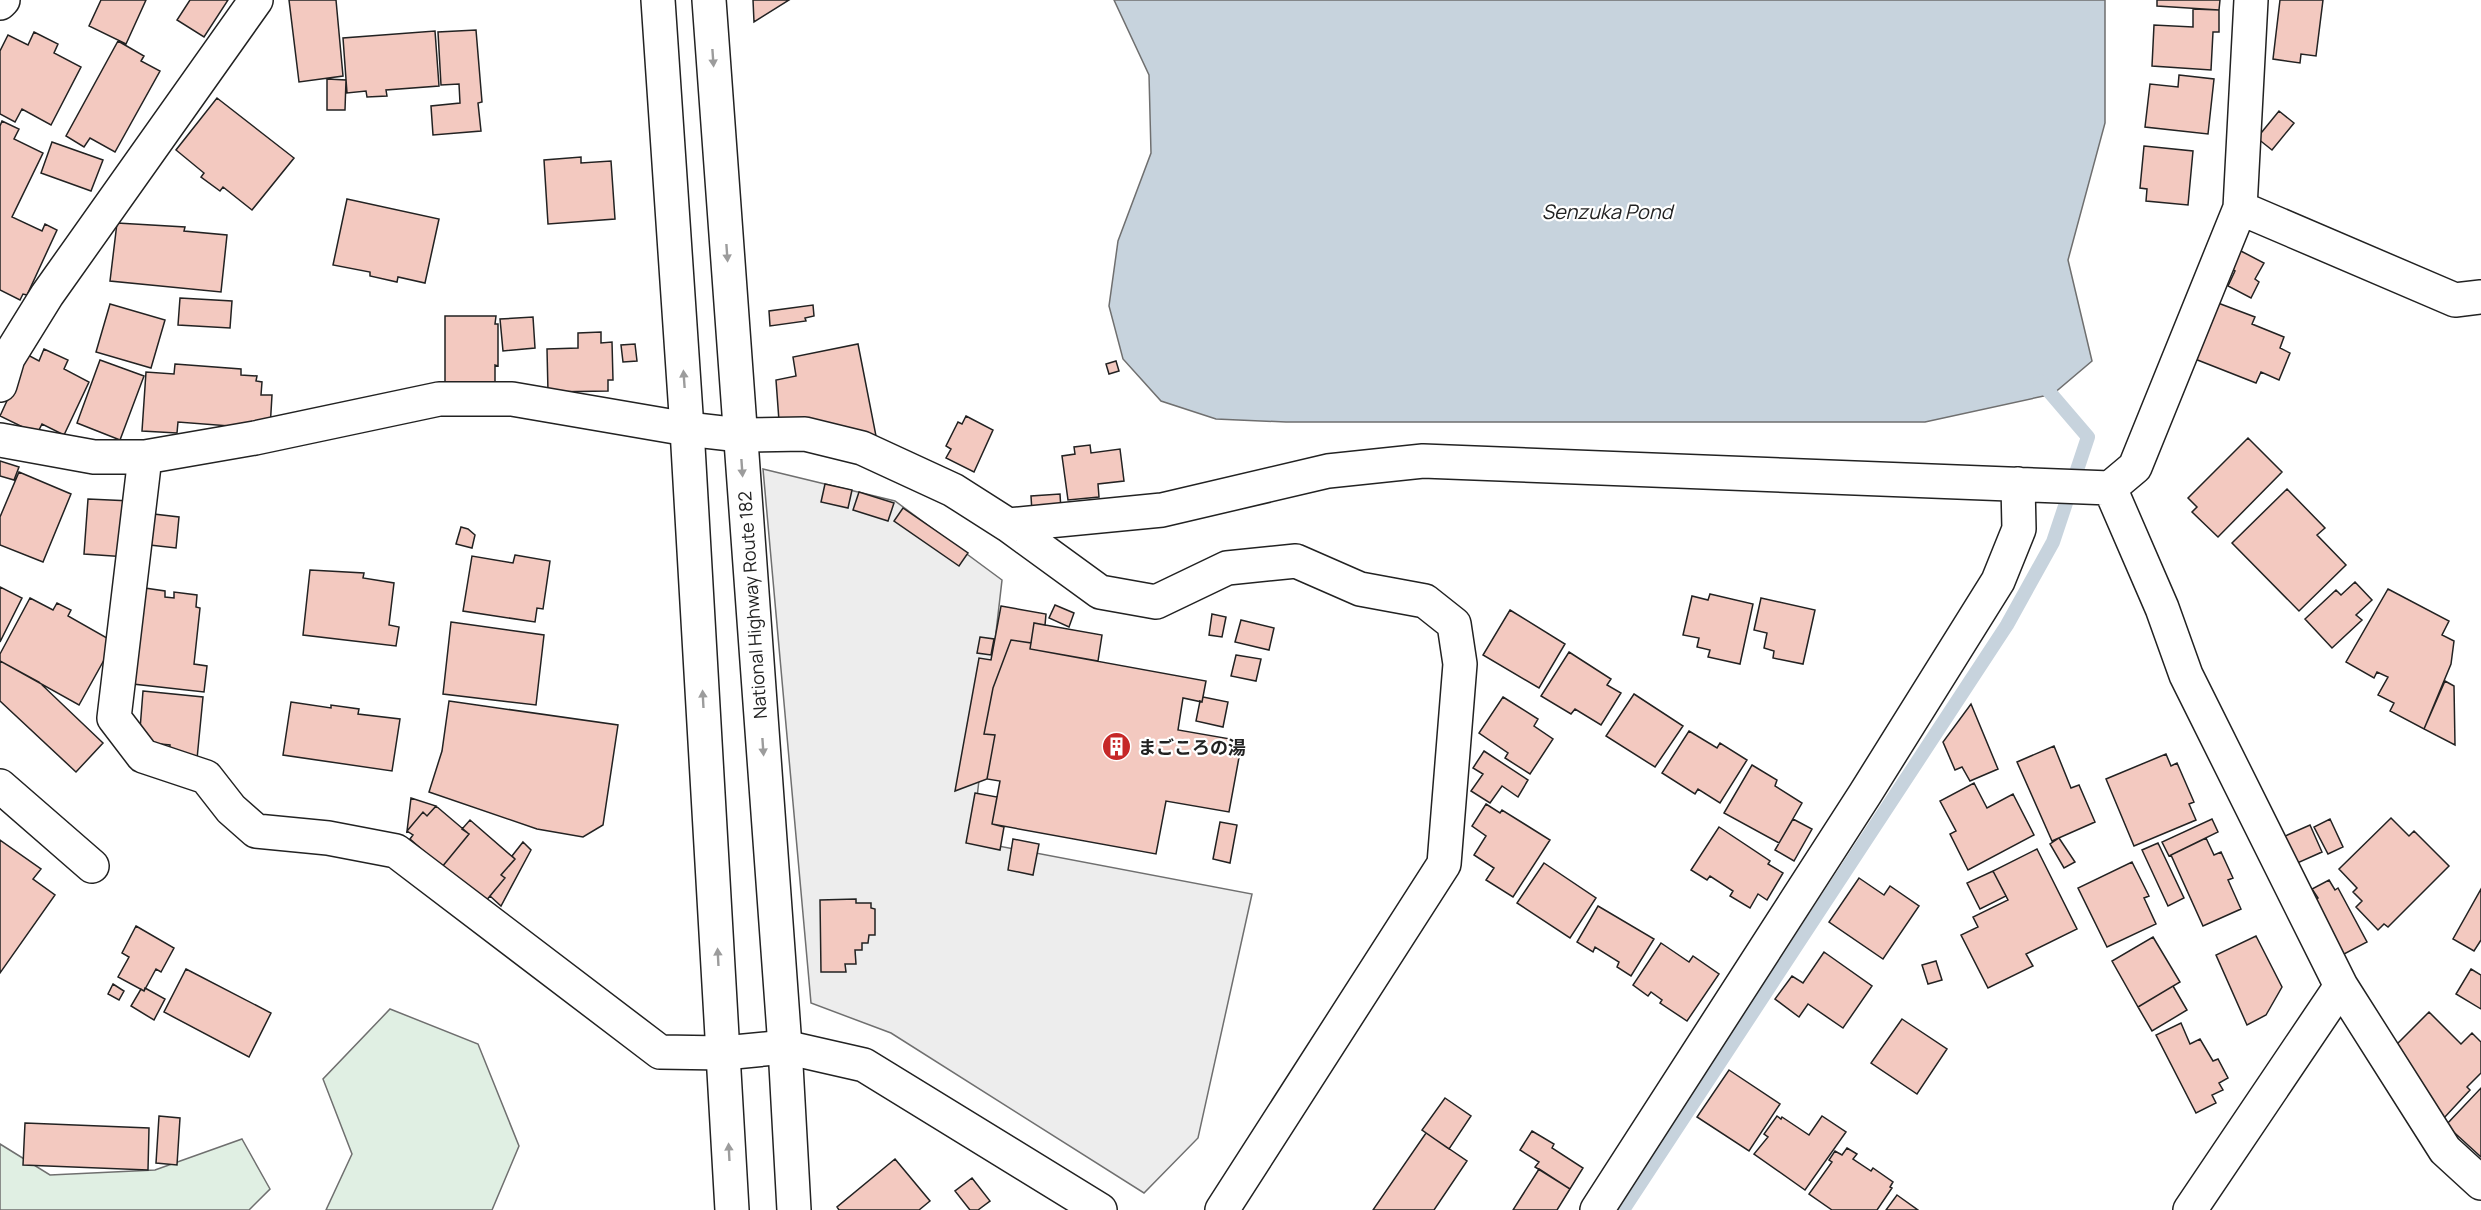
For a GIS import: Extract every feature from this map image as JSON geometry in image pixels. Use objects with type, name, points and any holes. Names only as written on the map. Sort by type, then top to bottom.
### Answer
[{"type":"main road","points":[[0,385],[8,358],[47,295],[256,0]]},
{"type":"main road","points":[[658,0],[687,429],[732,1210]]},
{"type":"main road","name":"National Highway Route 182","points":[[709,0],[785,1047],[794,1210]]},
{"type":"main road","points":[[1008,525],[1162,510],[1328,471],[1423,460],[2084,487],[2135,467],[2240,208],[2251,0]]},
{"type":"main road","points":[[2240,208],[2455,300],[2481,297]]},
{"type":"main road","points":[[0,440],[94,457],[145,457],[255,438],[439,399],[512,399],[687,429],[740,435],[805,434],[862,448],[953,490],[1008,525],[1100,592],[1156,602],[1227,568],[1296,561],[1360,589],[1425,601],[1454,624],[1460,664],[1444,864],[1222,1210]]},
{"type":"main road","points":[[145,457],[114,718],[143,756],[206,777],[231,809],[256,831],[328,838],[396,851],[660,1052],[724,1053],[785,1047],[864,1065],[1100,1210]]},
{"type":"main road","points":[[1597,1210],[1865,794],[1998,581],[2019,529],[2018,484]]},
{"type":"main road","points":[[2084,487],[2162,608],[2186,675],[2341,986],[2445,1150],[2481,1184]]},
{"type":"main road","points":[[0,786],[92,866]]},
{"type":"main road","points":[[2190,1210],[2341,986]]},
{"type":"green space","points":[[390,1009],[478,1044],[519,1146],[492,1210],[326,1210],[352,1154],[323,1079]]},
{"type":"green space","points":[[242,1139],[270,1189],[249,1210],[0,1210],[0,1144],[50,1175],[155,1170]]},
{"type":"shaded area","points":[[763,469],[895,501],[1002,580],[972,841],[1252,894],[1198,1138],[1144,1193],[891,1033],[811,1003]]},
{"type":"water","name":"Senzuka Pond","points":[[1114,0],[2105,0],[2105,123],[2068,260],[2092,361],[2053,394],[1925,422],[1286,422],[1216,419],[1161,401],[1123,359],[1109,306],[1118,241],[1151,153],[1149,75]]},
{"type":"building","points":[[101,0],[146,0],[126,44],[89,26]]},
{"type":"building","points":[[190,0],[228,0],[204,37],[177,20]]},
{"type":"building","points":[[289,0],[336,0],[343,76],[299,82]]},
{"type":"building","points":[[753,0],[789,0],[754,22]]},
{"type":"building","points":[[2157,0],[2220,0],[2219,10],[2157,6]]},
{"type":"building","points":[[2280,0],[2323,0],[2316,56],[2301,54],[2300,63],[2273,59]]},
{"type":"building","points":[[2193,9],[2219,10],[2219,32],[2213,32],[2211,70],[2152,66],[2154,25],[2193,27]]},
{"type":"building","points":[[476,30],[482,102],[478,103],[481,131],[433,135],[431,106],[460,103],[459,84],[441,85],[438,32]]},
{"type":"building","points":[[435,31],[439,86],[386,90],[387,96],[367,97],[366,91],[347,93],[343,38]]},
{"type":"building","points":[[34,32],[58,44],[54,53],[81,67],[51,125],[22,109],[15,122],[0,114],[0,51],[8,35],[28,45]]},
{"type":"building","points":[[118,41],[144,56],[141,61],[160,71],[115,152],[90,138],[84,147],[66,136]]},
{"type":"building","points":[[2179,75],[2214,79],[2208,134],[2145,127],[2150,84],[2178,87]]},
{"type":"building","points":[[327,79],[346,80],[345,110],[327,110]]},
{"type":"building","points":[[217,98],[294,158],[252,210],[223,187],[220,191],[201,177],[204,173],[176,150]]},
{"type":"building","points":[[2279,111],[2294,123],[2272,150],[2257,138]]},
{"type":"building","points":[[2,121],[19,129],[14,139],[43,153],[12,217],[42,231],[45,224],[57,230],[27,295],[23,294],[20,300],[0,290],[0,126]]},
{"type":"building","points":[[52,142],[103,160],[91,191],[41,173]]},
{"type":"building","points":[[2144,146],[2193,151],[2188,205],[2146,201],[2147,189],[2140,188]]},
{"type":"building","points":[[581,157],[581,163],[611,161],[615,219],[548,224],[544,160]]},
{"type":"building","points":[[347,199],[439,219],[425,283],[398,277],[397,282],[370,276],[370,272],[333,265]]},
{"type":"building","points":[[117,223],[185,227],[184,231],[227,235],[221,292],[110,281]]},
{"type":"building","points":[[2237,249],[2264,263],[2255,279],[2259,282],[2251,298],[2228,286],[2235,271],[2228,268]]},
{"type":"building","points":[[180,298],[232,301],[230,328],[178,325]]},
{"type":"building","points":[[2218,303],[2255,317],[2252,324],[2284,337],[2280,348],[2290,353],[2279,380],[2261,372],[2256,383],[2195,359]]},
{"type":"building","points":[[110,304],[165,320],[151,368],[96,352]]},
{"type":"building","points":[[813,305],[814,316],[805,318],[806,321],[770,326],[769,311]]},
{"type":"building","points":[[445,316],[496,316],[498,366],[495,365],[495,383],[445,383]]},
{"type":"building","points":[[533,317],[535,348],[503,351],[500,319]]},
{"type":"building","points":[[601,332],[601,343],[612,342],[613,380],[608,380],[608,391],[548,392],[547,349],[578,348],[578,333]]},
{"type":"building","points":[[635,344],[637,361],[623,362],[621,345]]},
{"type":"building","points":[[858,344],[877,441],[779,421],[776,380],[796,376],[793,357]]},
{"type":"building","points":[[44,349],[68,360],[64,369],[89,382],[64,435],[42,424],[37,434],[0,416],[28,355],[39,361]]},
{"type":"building","points":[[100,360],[144,376],[120,440],[77,423]]},
{"type":"building","points":[[1116,361],[1119,371],[1109,374],[1106,364]]},
{"type":"building","points":[[175,364],[241,369],[241,375],[257,376],[256,381],[262,382],[261,395],[272,395],[270,429],[178,422],[177,433],[142,431],[146,372],[174,374]]},
{"type":"building","points":[[966,416],[993,430],[974,472],[946,458],[951,449],[946,446],[958,422],[962,424]]},
{"type":"building","points":[[2248,438],[2282,472],[2218,537],[2192,512],[2197,507],[2188,498]]},
{"type":"building","points":[[1090,445],[1091,453],[1120,449],[1124,481],[1098,484],[1099,497],[1068,500],[1062,456],[1075,454],[1074,447]]},
{"type":"building","points":[[0,461],[19,467],[14,480],[0,476]]},
{"type":"building","points":[[19,472],[71,494],[43,562],[0,545],[0,517]]},
{"type":"building","points":[[825,484],[852,490],[848,508],[821,502]]},
{"type":"building","points":[[2287,489],[2325,528],[2317,535],[2346,565],[2299,611],[2232,543]]},
{"type":"building","points":[[859,492],[894,503],[888,521],[853,510]]},
{"type":"building","points":[[1060,494],[1061,510],[1032,512],[1031,496]]},
{"type":"building","points":[[88,499],[131,501],[127,557],[84,554]]},
{"type":"building","points":[[903,508],[968,553],[959,566],[894,521]]},
{"type":"building","points":[[145,513],[179,517],[176,548],[141,544]]},
{"type":"building","points":[[461,527],[475,535],[472,548],[456,544]]},
{"type":"building","points":[[515,555],[550,561],[543,609],[537,608],[535,622],[463,611],[472,556],[513,563]]},
{"type":"building","points":[[310,570],[364,573],[363,578],[394,583],[389,625],[399,627],[396,646],[303,635]]},
{"type":"building","points":[[2355,582],[2372,600],[2356,615],[2362,620],[2332,648],[2305,619],[2336,590],[2341,595]]},
{"type":"building","points":[[0,587],[22,598],[0,642]]},
{"type":"building","points":[[138,587],[165,591],[165,597],[174,598],[174,592],[197,595],[196,607],[200,608],[194,664],[207,666],[204,692],[124,683]]},
{"type":"building","points":[[2388,589],[2449,621],[2442,635],[2454,641],[2451,664],[2424,729],[2390,711],[2394,703],[2378,695],[2388,677],[2377,672],[2374,678],[2346,662]]},
{"type":"building","points":[[1710,594],[1753,604],[1740,664],[1708,657],[1710,650],[1697,647],[1699,638],[1683,635],[1692,596],[1708,600]]},
{"type":"building","points":[[30,598],[53,610],[57,603],[71,610],[68,616],[114,642],[79,705],[0,661],[0,654]]},
{"type":"building","points":[[1761,598],[1815,610],[1803,664],[1773,658],[1774,651],[1764,648],[1767,633],[1754,630]]},
{"type":"building","points":[[1055,605],[1074,613],[1069,627],[1049,618]]},
{"type":"building","points":[[1001,606],[1046,614],[1045,625],[1034,623],[1031,643],[1011,640],[993,688],[984,734],[995,735],[987,779],[955,791],[979,658],[991,660]]},
{"type":"building","points":[[1510,610],[1565,644],[1539,688],[1483,655]]},
{"type":"building","points":[[1212,614],[1226,617],[1222,637],[1209,635]]},
{"type":"building","points":[[1241,620],[1274,628],[1269,650],[1235,642]]},
{"type":"building","points":[[451,622],[544,635],[536,705],[443,694]]},
{"type":"building","points":[[1034,623],[1102,635],[1098,661],[1030,649]]},
{"type":"building","points":[[980,637],[994,639],[991,655],[977,653]]},
{"type":"building","name":"まごころの湯","points":[[1011,640],[1031,643],[1030,649],[1206,681],[1202,702],[1183,698],[1178,730],[1242,741],[1229,812],[1166,801],[1156,854],[992,824],[1000,781],[987,779],[995,735],[984,734],[993,688]]},
{"type":"building","points":[[1569,652],[1611,679],[1607,685],[1621,693],[1601,725],[1575,709],[1571,714],[1541,696]]},
{"type":"building","points":[[1236,655],[1261,659],[1256,681],[1231,676]]},
{"type":"building","points":[[0,661],[39,682],[103,743],[76,772],[0,701]]},
{"type":"building","points":[[2445,681],[2454,686],[2455,745],[2424,729]]},
{"type":"building","points":[[143,691],[203,697],[197,759],[169,756],[170,745],[139,742]]},
{"type":"building","points":[[1634,694],[1683,726],[1655,767],[1606,736]]},
{"type":"building","points":[[1203,697],[1228,702],[1223,727],[1196,721]]},
{"type":"building","points":[[1503,697],[1538,719],[1534,726],[1553,739],[1530,774],[1505,758],[1508,753],[1479,733]]},
{"type":"building","points":[[449,701],[618,725],[603,825],[583,837],[537,829],[429,792],[442,751]]},
{"type":"building","points":[[291,702],[331,708],[331,705],[359,709],[358,714],[400,719],[392,771],[283,755]]},
{"type":"building","points":[[1971,704],[1998,769],[1970,781],[1962,767],[1955,770],[1943,742]]},
{"type":"building","points":[[1689,731],[1717,748],[1720,743],[1747,760],[1720,803],[1698,789],[1695,794],[1662,773]]},
{"type":"building","points":[[2054,746],[2071,788],[2079,785],[2095,822],[2052,841],[2017,762]]},
{"type":"building","points":[[1484,751],[1528,780],[1518,797],[1502,786],[1490,803],[1471,791],[1483,774],[1473,768]]},
{"type":"building","points":[[2166,754],[2171,766],[2177,763],[2194,802],[2189,804],[2196,820],[2134,846],[2106,779]]},
{"type":"building","points":[[1752,765],[1777,780],[1775,786],[1802,803],[1779,843],[1724,813]]},
{"type":"building","points":[[1974,783],[1987,808],[2013,794],[2034,835],[1968,870],[1950,834],[1956,831],[1940,801]]},
{"type":"building","points":[[975,793],[997,797],[992,824],[1004,827],[1000,850],[966,843]]},
{"type":"building","points":[[411,798],[436,806],[427,816],[423,812],[407,831]]},
{"type":"building","points":[[1486,804],[1500,813],[1502,810],[1550,840],[1513,897],[1486,880],[1494,868],[1474,855],[1486,836],[1472,826]]},
{"type":"building","points":[[436,806],[469,834],[442,867],[410,839],[413,835],[407,831],[423,812],[427,816]]},
{"type":"building","points":[[2391,818],[2409,836],[2414,831],[2449,866],[2388,927],[2384,924],[2378,930],[2356,907],[2362,901],[2353,892],[2357,888],[2339,869]]},
{"type":"building","points":[[1793,819],[1812,829],[1794,861],[1775,850]]},
{"type":"building","points":[[2212,819],[2218,832],[2169,856],[2162,842]]},
{"type":"building","points":[[2330,819],[2343,847],[2328,854],[2314,827]]},
{"type":"building","points":[[470,820],[515,859],[501,875],[505,878],[485,902],[442,867],[469,834],[462,829]]},
{"type":"building","points":[[1220,822],[1237,825],[1230,863],[1213,859]]},
{"type":"building","points":[[2310,825],[2322,852],[2286,868],[2274,841]]},
{"type":"building","points":[[1719,827],[1770,861],[1768,864],[1783,873],[1767,900],[1758,894],[1750,908],[1730,896],[1733,891],[1710,876],[1707,880],[1691,870]]},
{"type":"building","points":[[2059,838],[2075,862],[2064,868],[2050,844]]},
{"type":"building","points":[[2206,838],[2214,855],[2221,852],[2233,878],[2228,880],[2241,909],[2203,926],[2171,855]]},
{"type":"building","points":[[1013,839],[1039,844],[1033,875],[1008,870]]},
{"type":"building","points":[[0,840],[41,869],[33,879],[55,895],[0,973]]},
{"type":"building","points":[[523,842],[531,850],[501,906],[490,896],[505,878],[501,875],[515,859],[512,856]]},
{"type":"building","points":[[2158,843],[2184,898],[2168,906],[2142,850]]},
{"type":"building","points":[[2037,849],[2077,929],[2026,954],[2033,966],[1988,988],[1961,935],[1978,927],[1973,917],[2008,900],[1993,871]]},
{"type":"building","points":[[2132,862],[2149,896],[2144,898],[2156,924],[2107,947],[2078,888]]},
{"type":"building","points":[[1544,863],[1596,898],[1570,938],[1517,903]]},
{"type":"building","points":[[1993,871],[2006,896],[1980,909],[1967,883]]},
{"type":"building","points":[[1859,878],[1884,895],[1890,886],[1919,906],[1883,959],[1829,922]]},
{"type":"building","points":[[2329,880],[2335,890],[2338,888],[2367,942],[2327,963],[2298,908],[2318,898],[2312,889]]},
{"type":"building","points":[[2481,889],[2481,940],[2474,951],[2453,939]]},
{"type":"building","points":[[856,899],[856,903],[871,903],[871,908],[875,909],[875,935],[869,935],[868,943],[862,943],[862,950],[855,950],[856,964],[845,964],[846,972],[821,972],[820,900]]},
{"type":"building","points":[[1598,906],[1654,939],[1631,976],[1617,967],[1619,962],[1595,947],[1593,952],[1577,942]]},
{"type":"building","points":[[136,926],[174,948],[161,972],[156,969],[144,991],[118,977],[129,957],[122,953]]},
{"type":"building","points":[[2256,936],[2282,987],[2266,1015],[2247,1025],[2216,955]]},
{"type":"building","points":[[2153,937],[2180,982],[2138,1007],[2112,961]]},
{"type":"building","points":[[1661,943],[1689,962],[1693,956],[1719,974],[1687,1021],[1660,1003],[1662,1000],[1651,992],[1648,996],[1633,985]]},
{"type":"building","points":[[1824,952],[1872,986],[1843,1028],[1808,1004],[1799,1017],[1775,999],[1792,976],[1803,983]]},
{"type":"building","points":[[1936,961],[1942,980],[1928,984],[1922,965]]},
{"type":"building","points":[[186,969],[271,1013],[249,1057],[164,1012]]},
{"type":"building","points":[[2471,969],[2481,975],[2481,1009],[2456,994]]},
{"type":"building","points":[[113,984],[124,991],[119,1000],[108,994]]},
{"type":"building","points":[[2173,986],[2187,1010],[2152,1031],[2138,1007]]},
{"type":"building","points":[[145,988],[165,999],[154,1020],[131,1006],[141,989],[144,991]]},
{"type":"building","points":[[2429,1012],[2461,1044],[2472,1033],[2481,1042],[2481,1073],[2467,1087],[2470,1090],[2444,1118],[2413,1089],[2389,1052]]},
{"type":"building","points":[[1902,1019],[1947,1049],[1917,1094],[1871,1063]]},
{"type":"building","points":[[2181,1023],[2190,1044],[2200,1039],[2213,1061],[2218,1059],[2228,1078],[2219,1083],[2223,1090],[2212,1095],[2216,1103],[2196,1113],[2156,1035]]},
{"type":"building","points":[[1729,1070],[1780,1104],[1749,1151],[1697,1117]]},
{"type":"building","points":[[2481,1088],[2481,1157],[2446,1125]]},
{"type":"building","points":[[1445,1098],[1471,1116],[1449,1149],[1422,1130]]},
{"type":"building","points":[[159,1116],[180,1118],[177,1165],[156,1163]]},
{"type":"building","points":[[1777,1116],[1809,1135],[1822,1116],[1846,1132],[1805,1190],[1754,1154],[1768,1137],[1764,1134]]},
{"type":"building","points":[[25,1123],[149,1128],[148,1170],[23,1165]]},
{"type":"building","points":[[1532,1131],[1554,1144],[1552,1148],[1583,1168],[1570,1189],[1535,1167],[1539,1162],[1520,1150]]},
{"type":"building","points":[[1426,1133],[1467,1161],[1434,1210],[1373,1210]]},
{"type":"building","points":[[1847,1148],[1857,1154],[1853,1159],[1871,1171],[1873,1168],[1893,1182],[1890,1187],[1892,1188],[1877,1210],[1832,1210],[1809,1194],[1832,1162],[1829,1160],[1835,1151],[1842,1155]]},
{"type":"building","points":[[895,1159],[930,1201],[919,1210],[839,1210],[837,1207]]},
{"type":"building","points":[[1539,1169],[1570,1189],[1557,1210],[1513,1210]]},
{"type":"building","points":[[972,1178],[990,1201],[978,1210],[970,1210],[955,1191]]},
{"type":"building","points":[[1897,1195],[1918,1210],[1886,1210]]},
{"type":"waterway","points":[[1623,1210],[2007,625],[2053,542],[2088,437],[2040,381]]},
{"type":"place","name":"まごころの湯","points":[[1117,747]]}]
